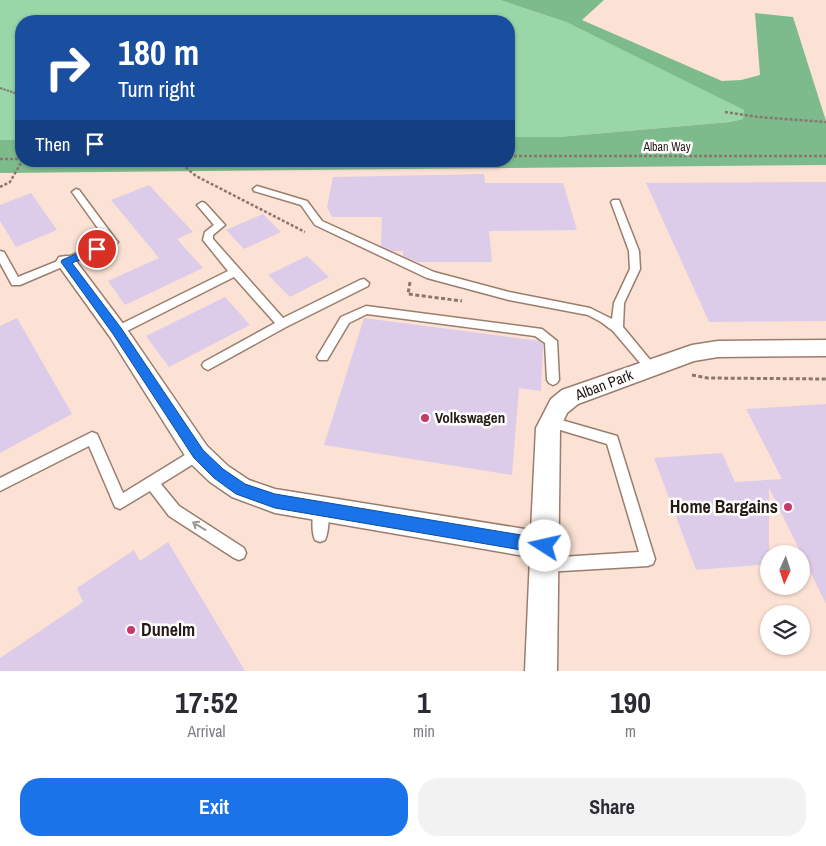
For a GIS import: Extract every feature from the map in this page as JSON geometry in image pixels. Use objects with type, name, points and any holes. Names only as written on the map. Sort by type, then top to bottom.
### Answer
[{"type":"street","points":[[66,262],[117,331],[198,454],[218,474],[240,490],[275,501],[321,508],[545,556]]},
{"type":"street","name":"Alban Park","points":[[541,671],[548,428],[559,406],[570,397],[692,353],[718,349],[826,348]]},
{"type":"lane","points":[[257,189],[304,203],[318,223],[431,275],[509,296],[590,312],[605,319],[617,328],[650,367]]},
{"type":"lane","points":[[0,254],[16,282],[113,242],[76,192]]},
{"type":"lane","points":[[616,202],[634,251],[635,269],[620,303],[617,328]]},
{"type":"lane","points":[[202,205],[220,225],[208,234],[208,240],[282,324]]},
{"type":"lane","points":[[117,331],[235,272]]},
{"type":"lane","points":[[208,365],[282,324],[364,283]]},
{"type":"lane","points":[[323,357],[345,320],[366,310],[538,332],[551,341],[553,380]]},
{"type":"lane","points":[[545,556],[648,559],[612,440],[551,422]]},
{"type":"lane","points":[[0,486],[92,438],[120,502],[198,454]]},
{"type":"lane","points":[[152,482],[174,511],[239,553]]},
{"type":"lane","points":[[320,535],[321,508]]},
{"type":"path","points":[[0,88],[15,93]]},
{"type":"path","points":[[725,112],[758,117],[826,122]]},
{"type":"path","name":"Alban Way","points":[[515,156],[826,156]]},
{"type":"path","points":[[0,159],[15,160]]},
{"type":"path","points":[[0,187],[10,182],[18,167]]},
{"type":"path","points":[[185,167],[196,176],[310,234]]},
{"type":"path","points":[[688,374],[707,378],[826,378]]},
{"type":"green space","points":[[0,0],[500,0],[566,22],[745,110],[743,119],[730,122],[558,137],[515,137],[515,15],[15,15],[15,140],[0,140]]},
{"type":"green space","points":[[500,0],[604,0],[582,20],[722,81],[741,80],[760,75],[755,13],[793,17],[826,121],[826,165],[0,173],[0,140],[15,140],[15,167],[515,167],[515,137],[558,137],[730,122],[743,119],[744,110],[566,22]]},
{"type":"building","points":[[484,174],[485,183],[563,183],[577,230],[489,231],[492,262],[417,262],[403,256],[403,251],[392,251],[381,246],[382,217],[332,217],[327,207],[333,177]]},
{"type":"building","points":[[826,182],[826,321],[709,322],[646,183]]},
{"type":"building","points":[[149,185],[193,232],[177,239],[203,268],[125,305],[108,281],[159,258],[111,200]]},
{"type":"building","points":[[31,193],[57,230],[16,247],[0,221],[0,205]]},
{"type":"building","points":[[263,214],[281,232],[244,249],[226,230]]},
{"type":"building","points":[[307,256],[329,277],[290,297],[268,275]]},
{"type":"building","points":[[225,297],[250,325],[169,367],[146,336]]},
{"type":"building","points":[[17,318],[72,414],[0,453],[0,326]]},
{"type":"building","name":"Volkswagen","points":[[364,318],[540,341],[543,344],[541,391],[519,388],[512,475],[324,445]]},
{"type":"building","points":[[826,404],[826,604],[810,571],[810,545],[797,545],[769,488],[769,545],[760,545],[760,565],[696,570],[654,458],[722,453],[735,482],[782,479],[746,409]]},
{"type":"building","name":"Dunelm","points":[[168,542],[245,671],[0,671],[0,658],[83,602],[77,588],[134,550],[140,561]]},
{"type":"place","name":"Volkswagen","points":[[425,418]]},
{"type":"place","name":"Home Bargains","points":[[788,507]]},
{"type":"place","name":"Dunelm","points":[[131,630]]},
{"type":"route","points":[[97,249],[66,262],[117,331],[198,454],[218,474],[240,490],[275,501],[545,546]]}]
